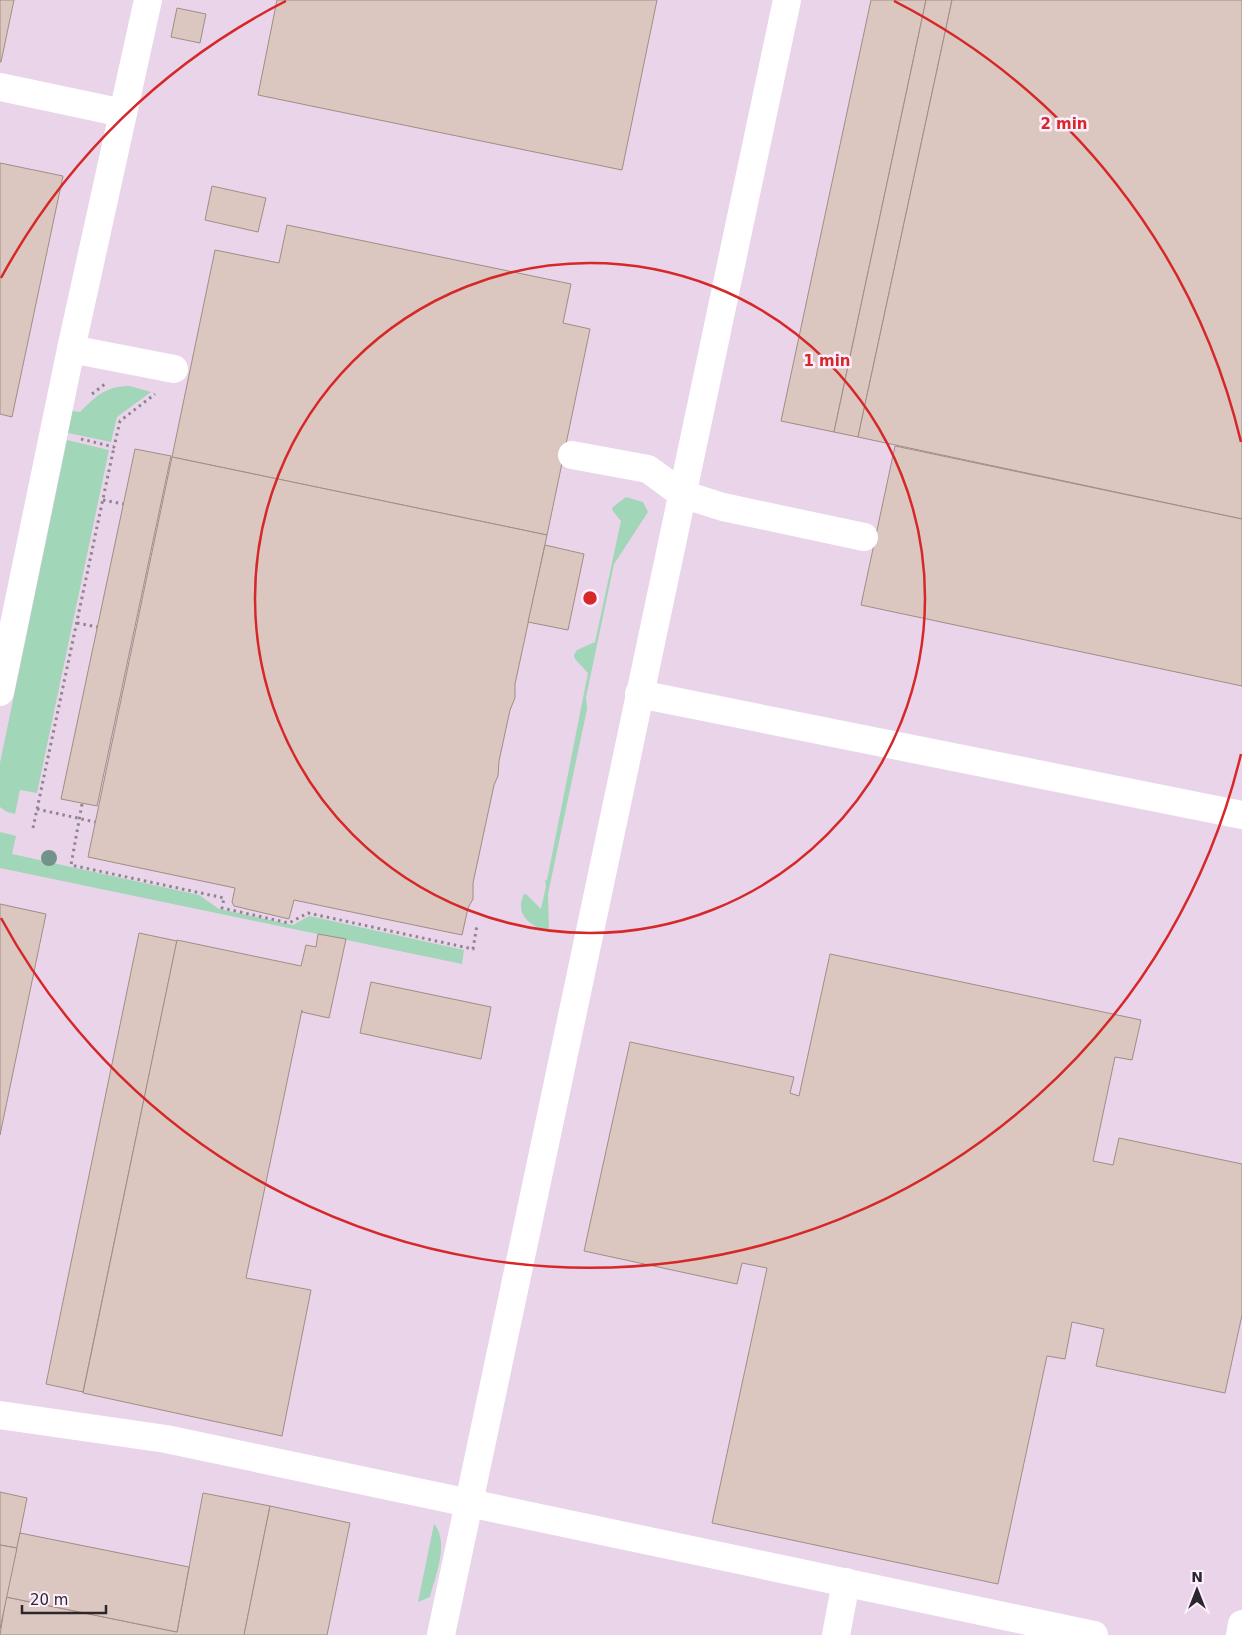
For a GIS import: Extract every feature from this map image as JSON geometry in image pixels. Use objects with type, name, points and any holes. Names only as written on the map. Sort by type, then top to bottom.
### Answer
[{"type":"lane","points":[[0,692],[59,405],[148,0]]},
{"type":"lane","points":[[440,1635],[787,0]]},
{"type":"lane","points":[[0,87],[123,113]]},
{"type":"lane","points":[[71,349],[168,379]]},
{"type":"lane","points":[[572,455],[648,469],[682,494],[723,507],[864,537]]},
{"type":"lane","points":[[639,694],[1242,815]]},
{"type":"lane","points":[[0,1415],[166,1439],[1094,1635]]},
{"type":"lane","points":[[836,1635],[846,1582]]},
{"type":"lane","points":[[1240,1635],[1242,1624]]},
{"type":"path","points":[[33,828],[120,421],[168,379]]},
{"type":"path","points":[[59,405],[79,408],[102,385],[110,383]]},
{"type":"path","points":[[53,434],[114,446]]},
{"type":"path","points":[[102,500],[123,504]]},
{"type":"path","points":[[77,623],[97,627]]},
{"type":"path","points":[[82,804],[71,865],[224,898],[222,908],[288,923],[308,913],[473,948],[477,925]]},
{"type":"path","points":[[38,809],[95,822]]},
{"type":"shaded area","points":[[0,0],[1242,0],[1242,1635],[0,1635]]},
{"type":"green space","points":[[130,386],[151,392],[117,417],[111,442],[68,433],[72,411],[80,412],[108,390]]},
{"type":"green space","points":[[67,440],[109,450],[37,793],[20,790],[15,814],[7,812],[0,807],[0,763]]},
{"type":"green space","points":[[626,497],[643,502],[648,512],[614,564],[586,697],[587,709],[548,894],[549,931],[536,926],[526,919],[521,908],[521,901],[524,894],[526,894],[541,909],[546,886],[545,880],[547,880],[588,673],[575,659],[574,655],[577,650],[595,642],[621,521],[612,510],[613,507]]},
{"type":"green space","points":[[0,832],[16,836],[12,854],[199,895],[219,909],[293,925],[309,916],[464,950],[462,964],[0,868]]},
{"type":"green space","points":[[434,1524],[439,1531],[441,1540],[438,1570],[430,1597],[418,1602]]},
{"type":"building","points":[[0,0],[14,0],[1,62],[0,62]]},
{"type":"building","points":[[277,0],[657,0],[622,170],[258,95]]},
{"type":"building","points":[[871,0],[926,0],[834,432],[781,421]]},
{"type":"building","points":[[926,0],[952,0],[858,437],[834,432]]},
{"type":"building","points":[[952,0],[1242,0],[1242,519],[858,437]]},
{"type":"building","points":[[177,8],[206,14],[200,43],[171,37]]},
{"type":"building","points":[[0,163],[63,176],[12,417],[0,414]]},
{"type":"building","points":[[212,186],[266,198],[258,232],[205,220]]},
{"type":"building","points":[[287,225],[571,284],[563,323],[590,329],[547,535],[172,457],[215,250],[279,263]]},
{"type":"building","points":[[895,446],[1242,519],[1242,686],[861,605]]},
{"type":"building","points":[[135,449],[171,456],[97,806],[61,799]]},
{"type":"building","points":[[172,457],[547,535],[515,684],[515,698],[510,710],[499,761],[498,776],[494,785],[473,883],[473,899],[468,908],[462,935],[294,900],[289,919],[234,906],[232,902],[235,888],[88,857]]},
{"type":"building","points":[[545,545],[584,554],[568,630],[528,622]]},
{"type":"building","points":[[0,904],[46,914],[0,1135]]},
{"type":"building","points":[[139,933],[177,941],[83,1392],[46,1384]]},
{"type":"building","points":[[318,934],[346,939],[329,1018],[302,1012],[302,1010],[246,1278],[311,1290],[282,1436],[83,1393],[177,940],[301,966],[306,945],[316,947]]},
{"type":"building","points":[[830,954],[1141,1020],[1132,1060],[1115,1057],[1093,1161],[1113,1165],[1119,1138],[1242,1164],[1242,1315],[1225,1393],[1096,1366],[1104,1329],[1072,1322],[1065,1359],[1047,1356],[998,1584],[712,1523],[767,1268],[742,1263],[737,1284],[584,1251],[630,1042],[794,1077],[790,1093],[799,1096]]},
{"type":"building","points":[[371,982],[491,1007],[481,1059],[360,1033]]},
{"type":"building","points":[[0,1492],[27,1498],[17,1548],[0,1545]]},
{"type":"building","points":[[203,1493],[270,1506],[244,1635],[0,1635],[6,1597],[177,1632]]},
{"type":"building","points":[[270,1506],[350,1523],[327,1635],[244,1635]]},
{"type":"building","points":[[20,1533],[189,1567],[177,1632],[6,1597]]},
{"type":"building","points":[[0,1545],[17,1548],[0,1629]]}]
